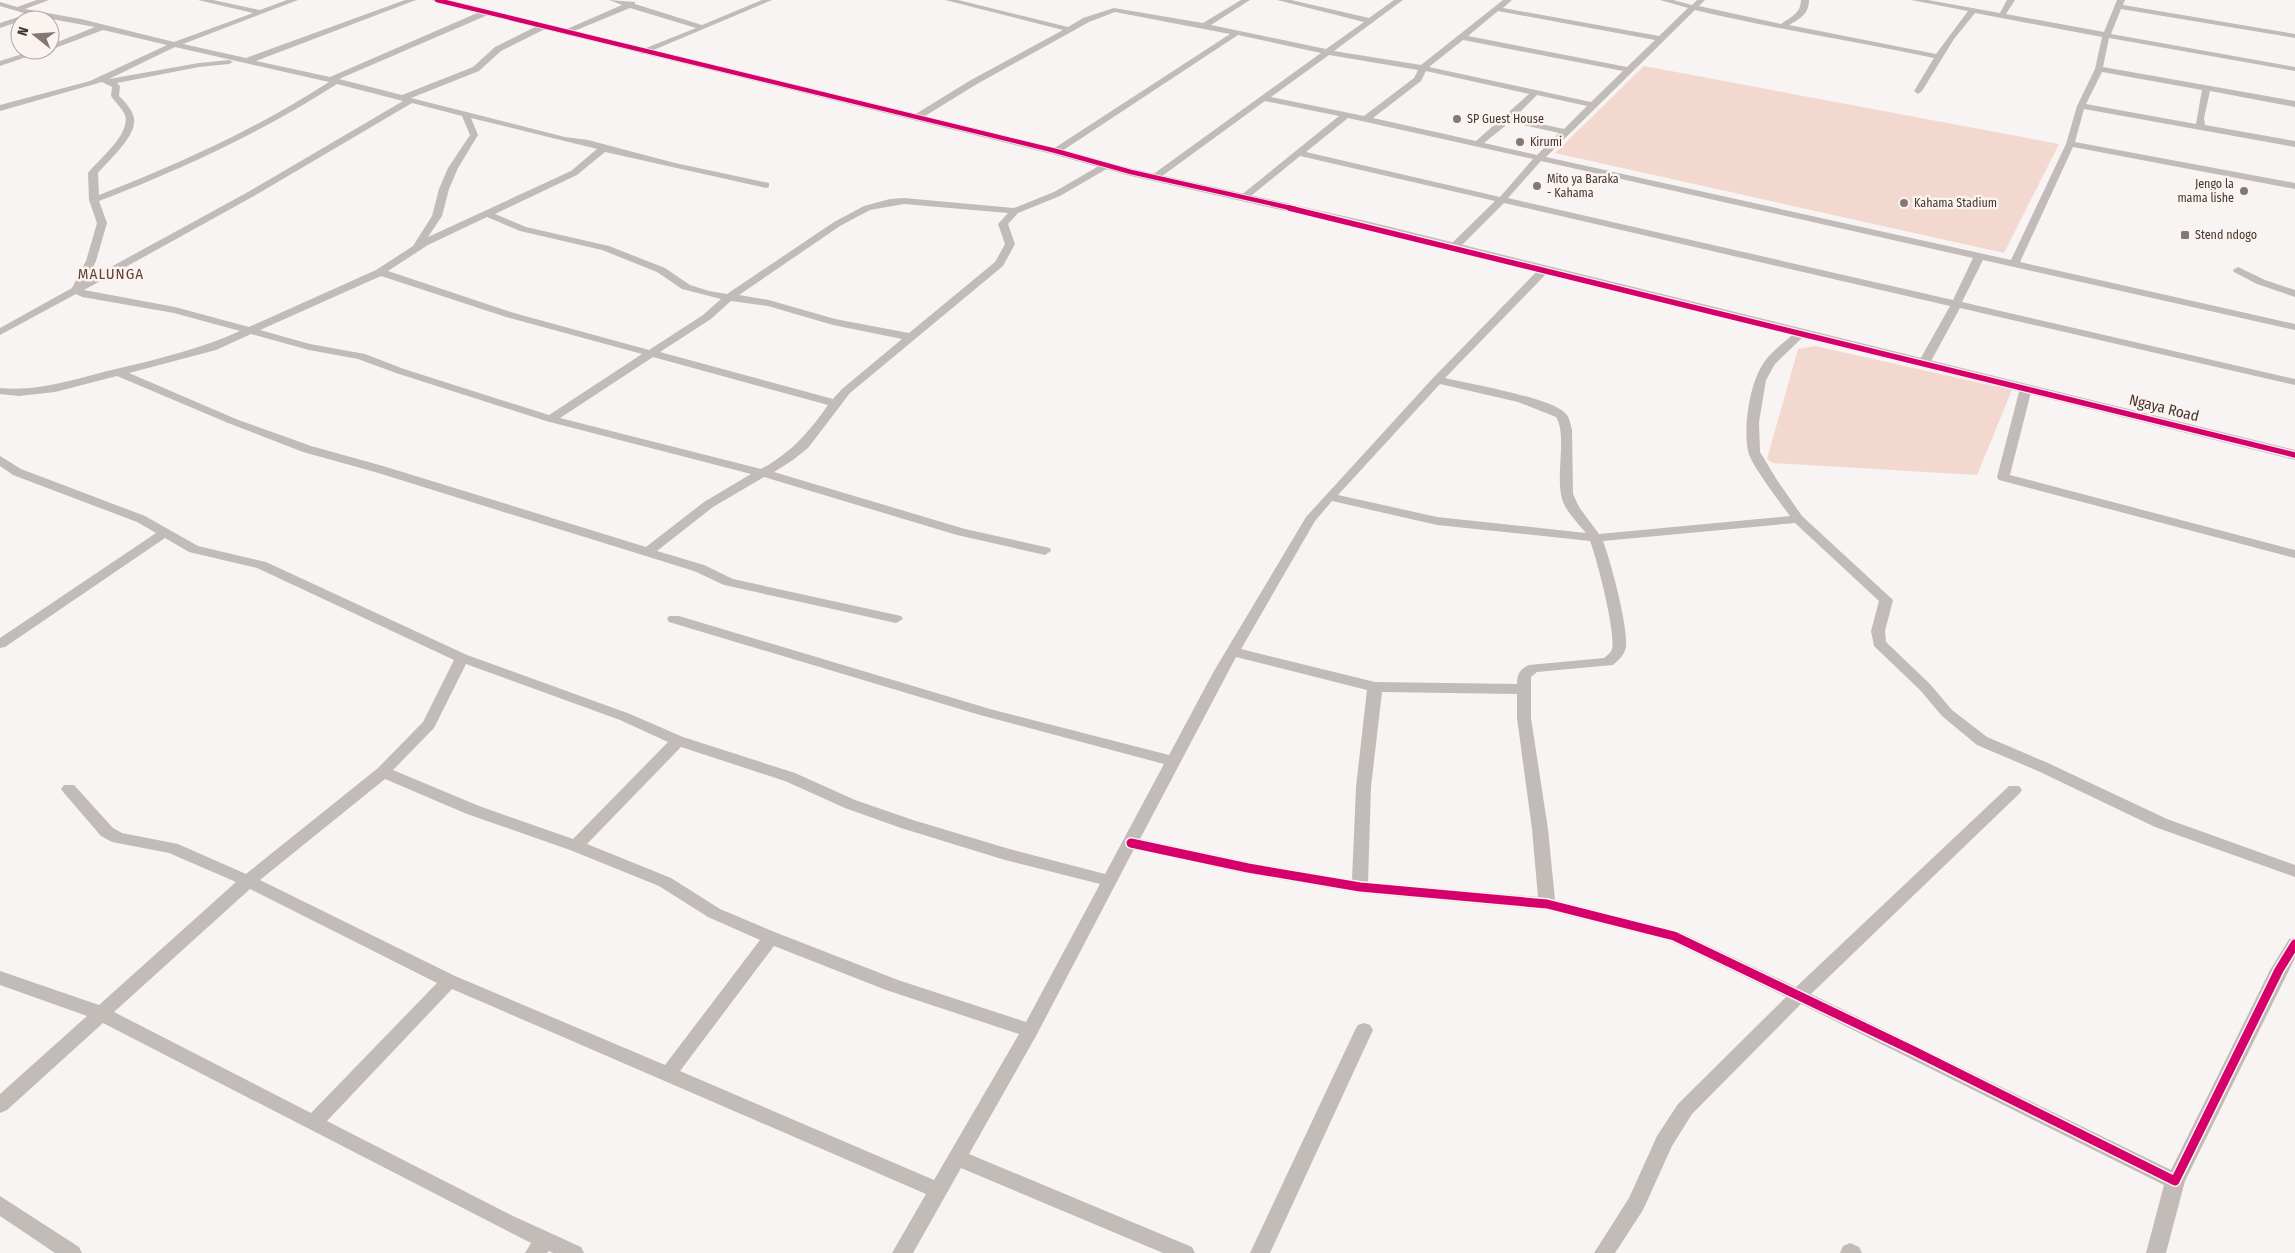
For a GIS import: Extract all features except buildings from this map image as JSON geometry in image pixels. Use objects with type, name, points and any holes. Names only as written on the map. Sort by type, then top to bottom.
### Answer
[{"type":"street","points":[[0,4],[17,10],[45,0]]},
{"type":"street","points":[[202,0],[260,12]]},
{"type":"street","points":[[107,80],[174,44],[294,0]]},
{"type":"street","points":[[0,108],[107,80],[207,64],[245,61],[412,0]]},
{"type":"street","name":"Ngaya Road","points":[[437,0],[1056,151],[1154,177],[1454,247],[1800,334],[2295,454]]},
{"type":"street","points":[[613,0],[702,27]]},
{"type":"street","points":[[564,32],[642,0]]},
{"type":"street","points":[[644,52],[768,0]]},
{"type":"street","points":[[949,0],[1069,29]]},
{"type":"street","points":[[917,117],[974,82],[1069,29],[1086,20],[1114,10],[1125,0]]},
{"type":"street","points":[[1204,26],[1246,0]]},
{"type":"street","points":[[1281,0],[1370,21]]},
{"type":"street","points":[[1154,177],[1399,0]]},
{"type":"street","points":[[1366,119],[1418,79],[1423,68],[1508,0]]},
{"type":"street","points":[[1664,0],[1781,27],[1851,38],[1940,57]]},
{"type":"street","points":[[1454,247],[1502,200],[1538,159],[1701,0]]},
{"type":"street","points":[[1781,27],[1800,15],[1805,7],[1805,0]]},
{"type":"street","points":[[1915,0],[2002,15],[2170,49],[2295,69]]},
{"type":"street","points":[[2002,15],[2011,0]]},
{"type":"street","points":[[2014,264],[2021,253],[2070,144],[2080,106],[2098,69],[2106,36],[2120,3],[2295,36]]},
{"type":"street","points":[[1498,9],[1662,38]]},
{"type":"street","points":[[1114,10],[1238,32],[1328,52],[1423,68],[1594,106]]},
{"type":"street","points":[[1918,91],[1963,19],[1973,10]]},
{"type":"street","points":[[94,200],[172,169],[273,120],[333,80],[487,12]]},
{"type":"street","points":[[60,18],[333,80],[404,100],[692,170],[766,185]]},
{"type":"street","points":[[0,332],[260,189],[404,100],[476,69],[498,48],[544,26]]},
{"type":"street","points":[[60,44],[103,27]]},
{"type":"street","points":[[1056,151],[1238,32]]},
{"type":"street","points":[[1462,37],[1629,70]]},
{"type":"street","points":[[0,64],[12,60]]},
{"type":"street","points":[[2098,69],[2295,104]]},
{"type":"street","points":[[77,289],[91,261],[102,224],[94,200],[93,173],[127,134],[130,127],[129,110],[116,98],[116,86],[107,80]]},
{"type":"street","points":[[2201,128],[2200,118],[2207,88]]},
{"type":"street","points":[[1476,145],[1508,119],[1535,93]]},
{"type":"street","points":[[1263,98],[1366,119],[2295,327]]},
{"type":"street","points":[[2080,106],[2295,144]]},
{"type":"street","points":[[417,247],[437,216],[442,203],[444,189],[453,168],[474,135],[465,114]]},
{"type":"street","points":[[1243,198],[1346,115]]},
{"type":"street","points":[[1508,119],[1566,132]]},
{"type":"street","points":[[2070,144],[2295,186]]},
{"type":"street","points":[[0,392],[47,390],[195,353],[380,272],[417,247],[574,173],[604,148]]},
{"type":"street","points":[[1298,153],[2295,382]]},
{"type":"street","points":[[648,552],[675,529],[730,489],[764,474],[789,458],[808,442],[834,403],[846,390],[999,264],[1010,244],[1002,224],[1015,212],[1057,194],[1107,165]]},
{"type":"street","points":[[550,419],[715,312],[728,298],[811,240],[851,216],[878,205],[897,201],[918,201],[1015,212]]},
{"type":"street","points":[[487,214],[523,229],[605,248],[662,270],[686,287],[728,298],[769,303],[840,324],[910,337]]},
{"type":"street","points":[[1924,363],[1956,305],[1979,257]]},
{"type":"street","points":[[902,1253],[1030,1031],[1173,761],[1233,652],[1310,520],[1329,496],[1437,380],[1544,270]]},
{"type":"street","points":[[2238,270],[2261,282],[2295,294]]},
{"type":"street","points":[[380,272],[510,314],[834,403]]},
{"type":"street","points":[[77,289],[82,294],[90,296],[175,310],[309,347],[370,359],[400,372],[550,419],[764,474],[962,532],[1045,551]]},
{"type":"street","points":[[1800,334],[1770,362],[1760,380],[1753,422],[1754,452],[1798,520],[1882,595],[1886,605],[1878,631],[1879,642],[1891,656],[1925,687],[1948,713],[1982,742],[2043,767],[2161,822],[2295,871]]},
{"type":"street","points":[[118,372],[232,421],[307,450],[379,469],[648,552],[699,568],[729,582],[896,619]]},
{"type":"street","points":[[1437,380],[1508,397],[1561,414],[1567,422],[1564,454],[1570,503],[1596,538],[1615,613],[1620,647],[1608,662],[1534,668],[1528,670],[1524,676],[1524,718],[1540,829],[1547,904]]},
{"type":"street","points":[[2026,388],[2003,478],[2295,554]]},
{"type":"street","points":[[0,460],[17,472],[108,505],[152,524],[194,549],[261,565],[462,658],[625,717],[678,741],[790,777],[850,804],[907,824],[1004,854],[1110,881]]},
{"type":"street","points":[[1329,496],[1437,520],[1596,538],[1798,520]]},
{"type":"street","points":[[0,644],[165,532]]},
{"type":"street","points":[[674,619],[843,672],[1060,734],[1173,761]]},
{"type":"street","points":[[1233,652],[1375,687],[1523,689]]},
{"type":"street","points":[[0,1105],[248,881],[383,772],[429,725],[462,658]]},
{"type":"street","points":[[1360,887],[1362,800],[1366,744],[1375,687]]},
{"type":"street","points":[[576,846],[678,741]]},
{"type":"street","points":[[383,772],[472,810],[576,846],[665,882],[714,913],[771,938],[892,985],[1030,1031]]},
{"type":"street","points":[[69,789],[107,832],[131,842],[172,848],[248,881],[449,981],[937,1190]]},
{"type":"street","points":[[1604,1253],[1636,1204],[1664,1142],[1685,1109],[1798,996],[2014,790]]},
{"type":"street","points":[[1131,843],[1248,868],[1360,887],[1547,904],[1674,936],[2175,1181]]},
{"type":"street","points":[[668,1074],[771,938]]},
{"type":"street","points":[[2156,1253],[2175,1181],[2279,970],[2295,944]]},
{"type":"street","points":[[0,978],[100,1013],[314,1122],[540,1246],[574,1253]]},
{"type":"street","points":[[314,1122],[449,981]]},
{"type":"street","points":[[1260,1253],[1364,1030]]},
{"type":"street","points":[[957,1158],[1185,1253]]},
{"type":"street","points":[[0,1205],[72,1253]]},
{"type":"shaded area","name":"Kahama Stadium","points":[[1644,66],[2059,144],[2004,253],[1555,153]]},
{"type":"shaded area","points":[[1815,346],[2012,390],[1977,475],[1773,463],[1767,459],[1798,349]]},
{"type":"cycle path","points":[[437,0],[1056,151],[1131,172],[1366,225],[1800,334],[2295,455]]},
{"type":"cycle path","points":[[1131,843],[1248,868],[1360,887],[1547,904],[1674,936],[1914,1051],[2175,1181],[2279,970],[2295,944]]},
{"type":"place","name":"SP Guest House","points":[[1457,119]]},
{"type":"place","name":"Kirumi","points":[[1520,142]]},
{"type":"place","name":"Mito ya Baraka - Kahama","points":[[1537,186]]},
{"type":"place","name":"Jengo la mama lishe","points":[[2244,191]]},
{"type":"place","name":"Kahama Stadium","points":[[1904,203]]},
{"type":"place","name":"Stend ndogo","points":[[2185,235]]},
{"type":"district","name":"MALUNGA","points":[[111,274]]}]
